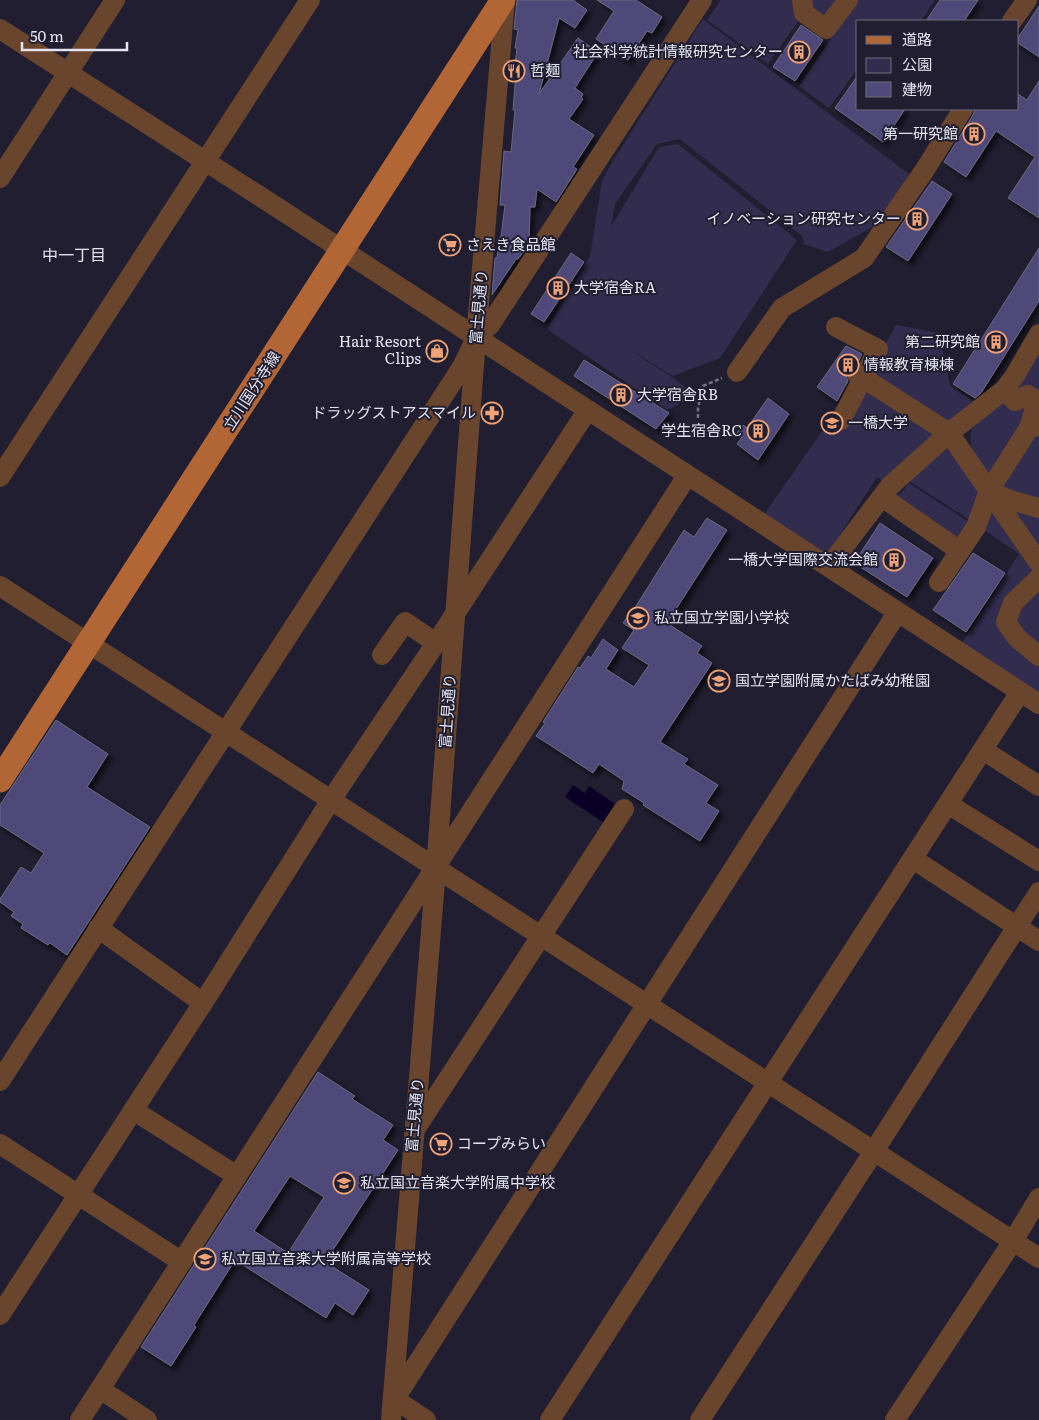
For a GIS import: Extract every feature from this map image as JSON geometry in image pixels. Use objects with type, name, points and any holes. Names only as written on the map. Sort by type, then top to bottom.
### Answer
[{"type":"main road","name":"立川国分寺線","points":[[0,780],[504,1]]},
{"type":"street","points":[[0,178],[115,0]]},
{"type":"street","points":[[0,478],[310,0]]},
{"type":"street","points":[[0,1081],[462,367],[476,338],[490,324],[702,0]]},
{"type":"street","points":[[802,0],[804,12],[826,29],[848,0]]},
{"type":"street","points":[[1013,20],[1028,0]]},
{"type":"street","points":[[1018,20],[1028,0]]},
{"type":"street","name":"富士見通り","points":[[392,1411],[504,1]]},
{"type":"street","points":[[0,29],[343,250],[587,411],[1039,704]]},
{"type":"street","points":[[885,220],[909,174],[952,110]]},
{"type":"street","points":[[738,372],[782,308],[864,258],[924,171],[962,110]]},
{"type":"street","points":[[836,327],[878,349],[860,376],[841,420]]},
{"type":"street","points":[[833,561],[890,486],[948,433],[1004,390],[1014,377],[1039,334]]},
{"type":"street","points":[[860,376],[948,433],[1039,563]]},
{"type":"street","points":[[939,582],[976,527],[989,491],[1034,427],[1038,400],[1028,395],[1015,402],[1004,390]]},
{"type":"street","points":[[0,1314],[203,1003],[331,800],[587,411]]},
{"type":"street","points":[[80,1420],[687,476]]},
{"type":"street","points":[[989,491],[1010,500],[1039,508]]},
{"type":"street","points":[[882,497],[960,551]]},
{"type":"street","points":[[1039,578],[1013,603],[1006,622],[1017,638],[1039,656]]},
{"type":"street","points":[[0,586],[1039,1258]]},
{"type":"street","points":[[392,1411],[647,1005],[897,613]]},
{"type":"street","points":[[382,655],[405,622],[436,643]]},
{"type":"street","points":[[550,1420],[1020,692]]},
{"type":"street","points":[[983,750],[1039,786]]},
{"type":"street","points":[[948,804],[1039,861]]},
{"type":"street","points":[[414,1131],[624,809]]},
{"type":"street","points":[[913,859],[1039,941]]},
{"type":"street","points":[[700,1420],[1039,892]]},
{"type":"street","points":[[98,928],[203,1003]]},
{"type":"street","points":[[133,1110],[237,1176]]},
{"type":"street","points":[[0,1144],[182,1262]]},
{"type":"street","points":[[894,1420],[1013,1241],[1039,1198]]},
{"type":"street","points":[[100,1388],[147,1420]]},
{"type":"street","points":[[381,1420],[392,1411],[405,1406],[426,1420]]},
{"type":"path","points":[[698,418],[698,408],[703,386],[738,372]]},
{"type":"green space","points":[[721,0],[797,0],[799,20],[768,64],[707,20]]},
{"type":"green space","points":[[807,0],[841,0],[824,21],[808,4]]},
{"type":"green space","points":[[857,0],[935,0],[922,20],[856,20],[856,71],[829,108],[799,86]]},
{"type":"green space","points":[[703,19],[909,174],[885,220],[828,252],[804,244],[802,236],[680,139],[657,144],[615,204],[611,227],[659,147],[678,144],[797,240],[720,358],[673,376],[619,343],[696,395],[667,410],[547,329],[590,256],[602,181]]},
{"type":"green space","points":[[896,325],[939,333],[950,386],[981,406],[948,431],[867,378]]},
{"type":"green space","points":[[1039,339],[1039,398],[1006,390],[1022,384]]},
{"type":"green space","points":[[865,381],[944,434],[887,484],[877,477],[826,556],[763,516],[832,417],[844,426]]},
{"type":"green space","points":[[1004,393],[1035,402],[989,488],[972,455],[970,434],[978,412]]},
{"type":"green space","points":[[1039,428],[1039,505],[992,491]]},
{"type":"green space","points":[[948,437],[985,490],[973,522],[908,480],[900,492],[892,487]]},
{"type":"green space","points":[[909,483],[972,524],[958,546],[884,497],[890,489],[900,495]]},
{"type":"green space","points":[[988,501],[1039,568],[1008,604],[1039,660],[1039,696],[962,643],[1019,554],[980,527]]},
{"type":"green space","points":[[1010,502],[1039,510],[1039,559]]},
{"type":"green space","points":[[1039,582],[1039,651],[1011,622]]},
{"type":"shaded area","points":[[573,785],[585,793],[589,786],[615,804],[603,822],[565,797]]},
{"type":"building","points":[[517,0],[573,0],[587,10],[575,28],[559,18],[539,94],[578,38],[598,52],[575,88],[583,94],[581,97],[583,99],[569,119],[594,135],[573,167],[577,169],[556,202],[537,189],[535,207],[530,207],[529,244],[518,259],[516,259],[492,295],[495,258],[497,258],[501,237],[505,205],[500,205],[504,151],[511,152],[515,110],[513,110],[516,73],[514,73],[518,30],[514,29]]},
{"type":"building","points":[[597,0],[636,0],[662,17],[652,33],[647,31],[628,60],[596,39],[614,11]]},
{"type":"building","points":[[940,0],[978,0],[965,20],[927,20]]},
{"type":"building","points":[[1039,6],[1039,57],[1019,44],[1019,36]]},
{"type":"building","name":"社会科学統計情報研究センター","points":[[801,25],[823,40],[795,81],[773,67]]},
{"type":"building","points":[[856,78],[856,110],[904,110],[883,142],[835,108]]},
{"type":"building","points":[[1039,81],[1039,218],[1008,198],[1035,157],[996,131],[966,177],[944,162],[975,110],[1019,110],[1019,95],[1027,100]]},
{"type":"building","name":"イノベーション研究センター","points":[[932,181],[952,194],[908,261],[886,247]]},
{"type":"building","name":"第二研究館","points":[[1039,248],[1039,301],[981,393],[975,398],[953,384]]},
{"type":"building","name":"大学宿舎RA","points":[[571,253],[584,262],[544,322],[531,314]]},
{"type":"building","name":"情報教育棟棟","points":[[846,346],[862,354],[858,362],[851,364],[847,368],[845,374],[848,381],[837,401],[817,387]]},
{"type":"building","name":"大学宿舎RB","points":[[584,360],[669,413],[656,429],[574,376]]},
{"type":"building","name":"学生宿舎RC","points":[[768,398],[789,414],[758,460],[737,444],[742,437],[736,434],[743,425],[747,428]]},
{"type":"building","points":[[707,518],[727,530],[667,623],[702,646],[697,653],[712,663],[660,742],[688,759],[684,764],[718,785],[706,803],[719,811],[700,841],[643,805],[644,803],[622,789],[624,781],[599,764],[593,773],[536,736],[578,667],[580,668],[588,656],[591,658],[603,639],[618,650],[606,669],[634,687],[649,665],[622,648],[634,630],[623,623],[631,614],[684,530],[694,537]]},
{"type":"building","name":"一橋大学国際交流会館","points":[[880,523],[933,558],[907,597],[854,563]]},
{"type":"building","points":[[973,553],[1005,573],[966,632],[933,610]]},
{"type":"building","points":[[56,720],[108,754],[87,787],[150,827],[67,955],[50,943],[48,945],[21,928],[23,924],[11,916],[14,912],[0,902],[0,899],[21,867],[31,873],[44,853],[0,825],[0,805]]},
{"type":"building","points":[[318,1072],[355,1096],[352,1099],[393,1125],[383,1140],[398,1150],[325,1262],[369,1290],[353,1315],[335,1303],[326,1318],[235,1260],[194,1325],[196,1327],[171,1366],[141,1347]],"holes":[[[290,1176],[324,1197],[288,1253],[254,1231]]]},
{"type":"place","name":"社会科学統計情報研究センター","points":[[799,52]]},
{"type":"place","name":"哲麺","points":[[514,71]]},
{"type":"place","name":"第一研究館","points":[[974,134]]},
{"type":"place","name":"イノベーション研究センター","points":[[917,219]]},
{"type":"place","name":"さえき食品館","points":[[450,245]]},
{"type":"place","name":"大学宿舎RA","points":[[558,288]]},
{"type":"place","name":"第二研究館","points":[[996,342]]},
{"type":"place","name":"Hair Resort Clips","points":[[437,351]]},
{"type":"place","name":"情報教育棟棟","points":[[848,365]]},
{"type":"place","name":"大学宿舎RB","points":[[621,395]]},
{"type":"place","name":"ドラッグストアスマイル","points":[[492,413]]},
{"type":"place","name":"一橋大学","points":[[832,423]]},
{"type":"place","name":"学生宿舎RC","points":[[758,431]]},
{"type":"place","name":"一橋大学国際交流会館","points":[[894,560]]},
{"type":"place","name":"私立国立学園小学校","points":[[638,618]]},
{"type":"place","name":"国立学園附属かたばみ幼稚園","points":[[719,681]]},
{"type":"place","name":"コープみらい","points":[[441,1144]]},
{"type":"place","name":"私立国立音楽大学附属中学校","points":[[344,1183]]},
{"type":"place","name":"私立国立音楽大学附属高等学校","points":[[205,1259]]},
{"type":"district","name":"中一丁目","points":[[74,255]]}]
